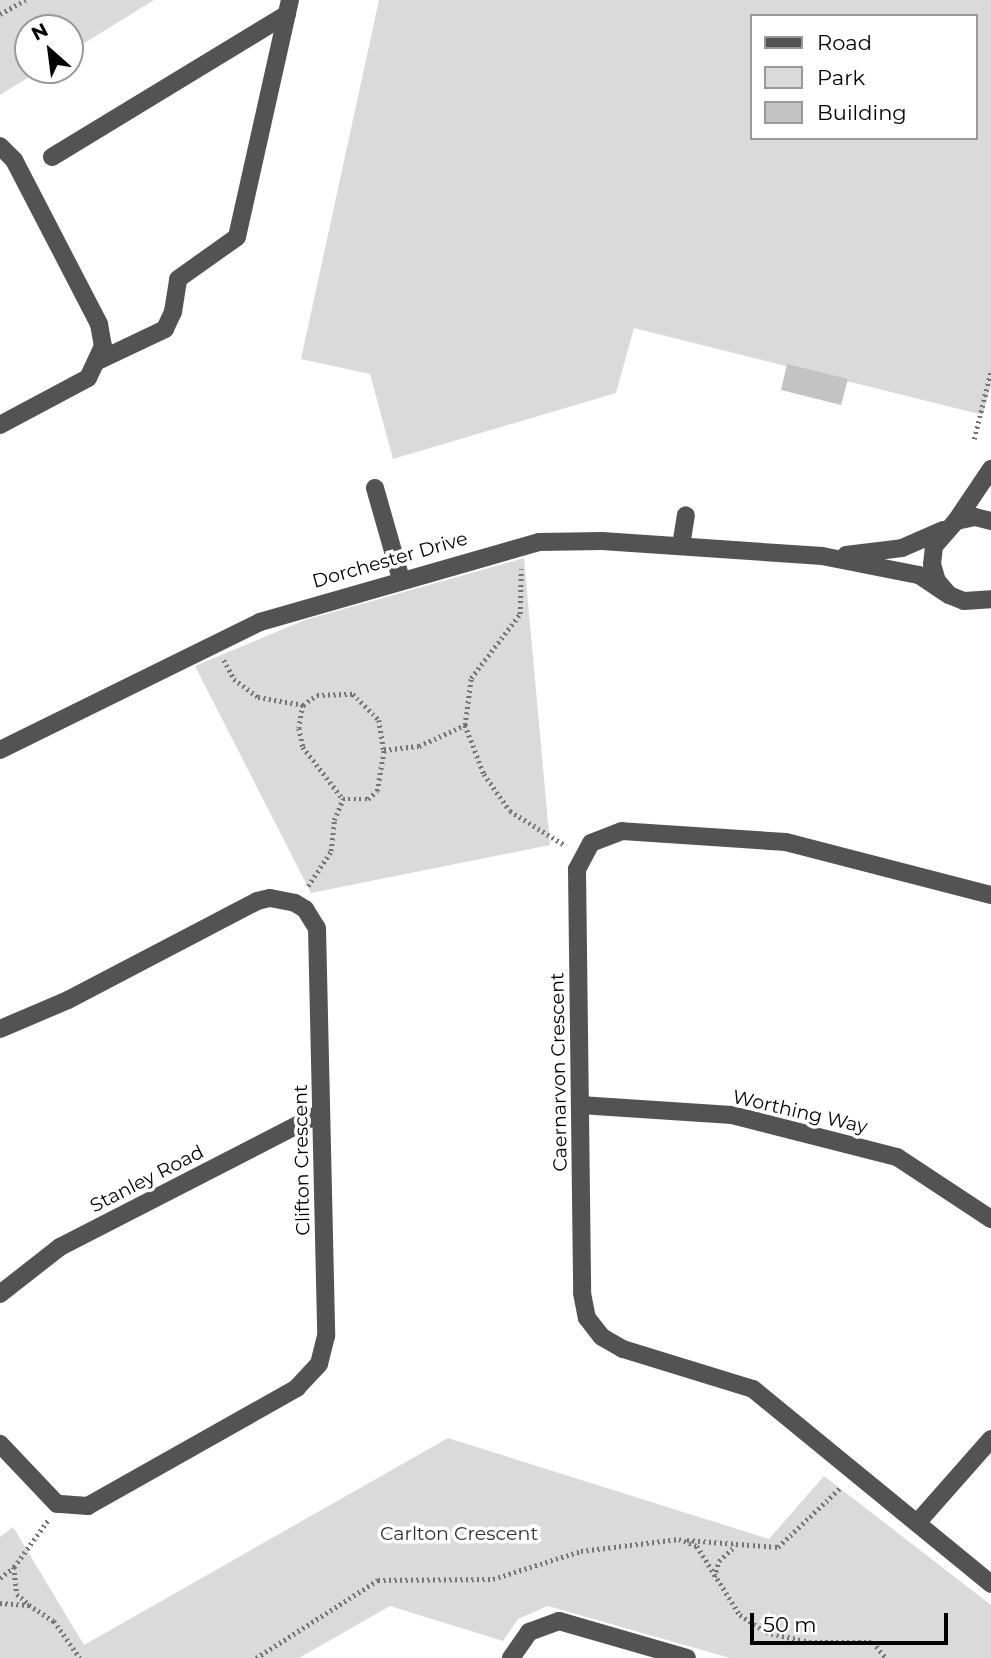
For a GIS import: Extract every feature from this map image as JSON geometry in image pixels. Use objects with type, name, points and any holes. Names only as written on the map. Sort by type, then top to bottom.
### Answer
[{"type":"street","points":[[52,157],[289,7]]},
{"type":"street","points":[[0,425],[79,385],[100,360],[165,329],[173,312],[178,279],[237,237],[289,7]]},
{"type":"street","points":[[0,146],[14,160],[99,324],[103,346],[100,360]]},
{"type":"street","points":[[991,469],[934,546],[932,564],[937,581],[949,594],[964,601],[991,599]]},
{"type":"street","points":[[375,488],[401,579]]},
{"type":"street","points":[[681,546],[686,515]]},
{"type":"street","points":[[950,526],[975,517],[991,521]]},
{"type":"street","name":"Dorchester Drive","points":[[822,556],[902,548],[950,526]]},
{"type":"street","name":"Dorchester Drive","points":[[0,750],[216,641],[306,606],[538,542],[582,540],[822,556],[919,575],[949,594]]},
{"type":"street","points":[[582,855],[600,836],[622,831],[786,842],[991,895]]},
{"type":"street","name":"Caernarvon Crescent","points":[[582,855],[578,869],[582,1293],[594,1329],[623,1349],[753,1389],[991,1584]]},
{"type":"street","points":[[0,1029],[68,1000],[257,901],[270,898],[295,903]]},
{"type":"street","name":"Clifton Crescent","points":[[57,1504],[88,1506],[104,1499],[297,1388],[318,1364],[326,1336],[321,951],[311,916],[295,903]]},
{"type":"street","name":"Worthing Way","points":[[580,1105],[732,1115],[897,1157],[991,1219]]},
{"type":"street","name":"Stanley Road","points":[[0,1294],[60,1247],[321,1112]]},
{"type":"street","points":[[917,1523],[991,1438]]},
{"type":"street","points":[[3,1455],[57,1504]]},
{"type":"street","points":[[511,1658],[528,1632],[559,1621],[687,1658]]},
{"type":"path","points":[[0,13],[24,0]]},
{"type":"path","points":[[974,439],[991,371]]},
{"type":"path","points":[[520,563],[520,614],[471,678],[465,725],[484,774],[510,811],[582,855]]},
{"type":"path","points":[[222,656],[246,690],[258,697],[303,705]]},
{"type":"path","points":[[353,694],[368,704],[379,720],[384,750],[377,791],[368,799],[343,799],[303,747],[299,728],[303,705],[317,695],[353,694]]},
{"type":"path","points":[[384,750],[419,746],[465,725]]},
{"type":"path","points":[[295,903],[331,851],[334,820],[343,799]]},
{"type":"path","points":[[256,1658],[378,1580],[494,1579],[581,1551],[679,1539],[778,1548],[855,1473]]},
{"type":"path","points":[[0,1578],[14,1567],[40,1536],[57,1504]]},
{"type":"path","points":[[679,1539],[697,1546],[713,1578],[740,1615],[766,1632],[810,1642],[873,1642],[886,1658]]},
{"type":"path","points":[[713,1578],[719,1561],[735,1546]]},
{"type":"path","points":[[14,1567],[17,1594],[54,1621],[80,1658]]},
{"type":"path","points":[[0,1603],[29,1605]]},
{"type":"green space","points":[[0,0],[154,0],[84,43],[84,14],[14,14],[14,84],[18,84],[0,95]]},
{"type":"green space","points":[[379,0],[991,0],[991,385],[983,415],[634,328],[616,393],[393,459],[370,374],[301,359]]},
{"type":"green space","points":[[524,558],[550,845],[311,893],[195,666],[305,620]]},
{"type":"green space","name":"Carlton Crescent","points":[[448,1438],[769,1539],[824,1476],[991,1605],[991,1658],[730,1658],[548,1606],[518,1619],[503,1641],[390,1606],[299,1658],[0,1658],[0,1537],[13,1527],[84,1645]]},
{"type":"building","points":[[787,364],[848,379],[841,405],[781,390]]}]
